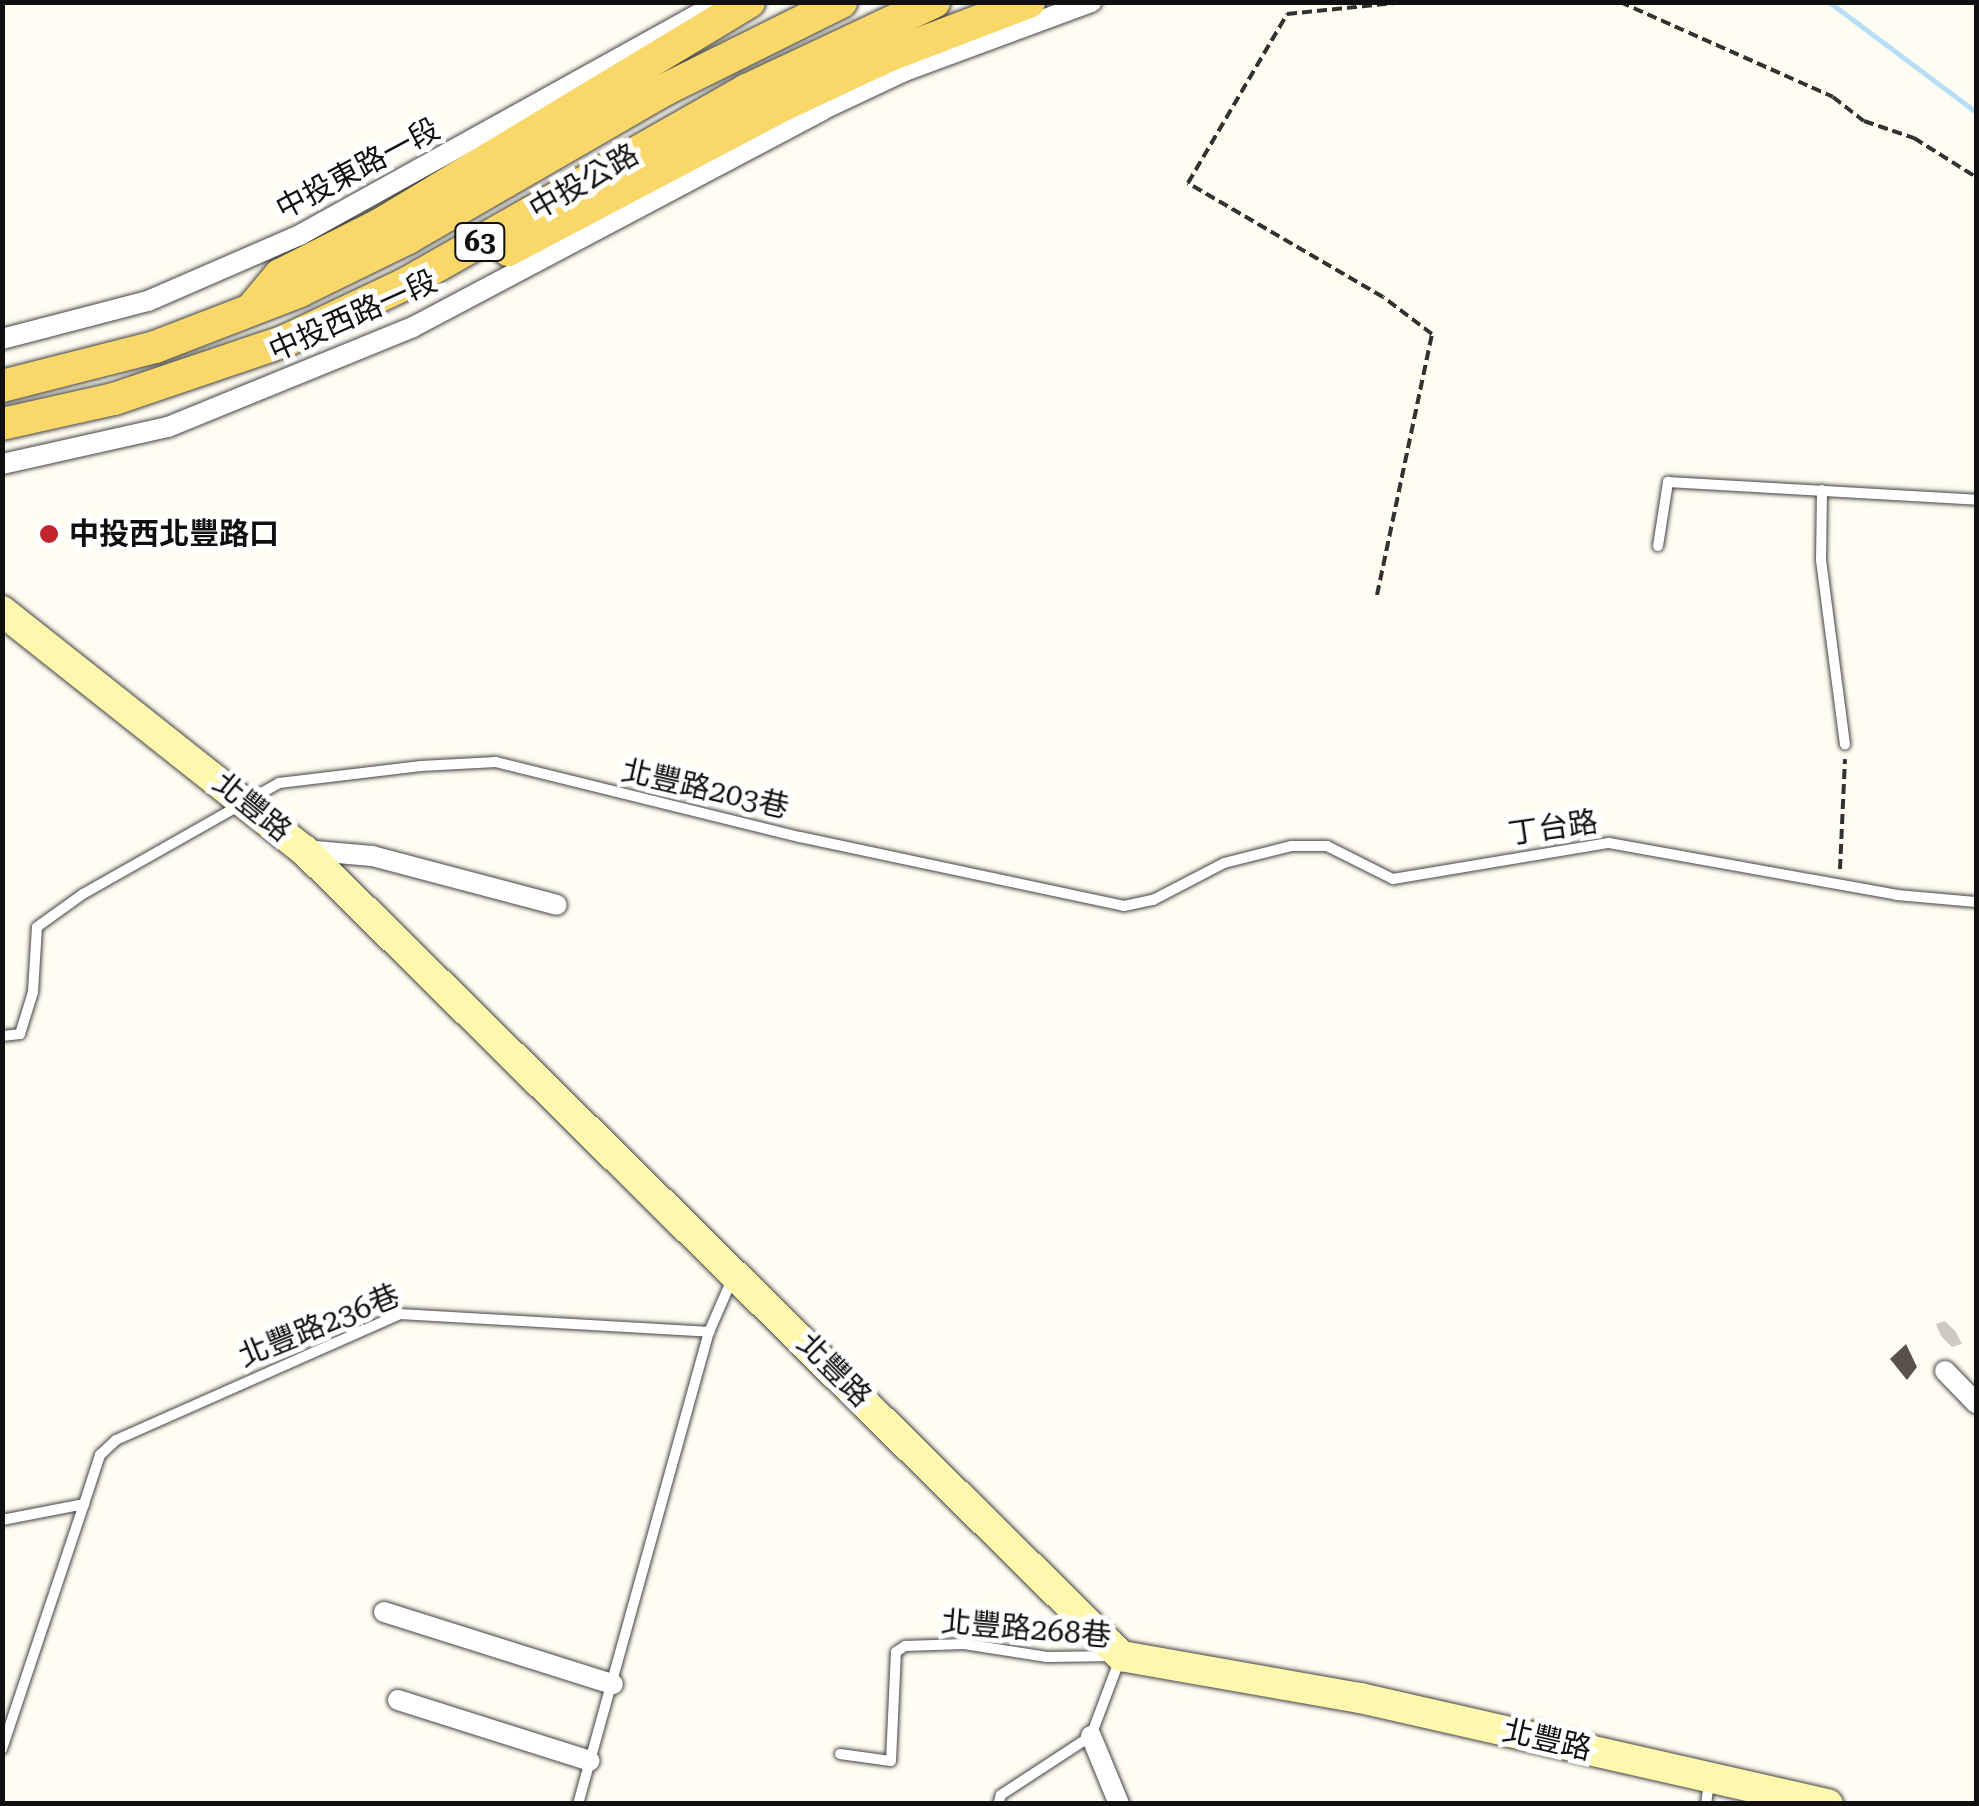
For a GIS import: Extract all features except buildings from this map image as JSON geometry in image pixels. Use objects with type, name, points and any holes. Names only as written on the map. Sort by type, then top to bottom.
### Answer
[{"type":"main road","points":[[248,312],[280,275],[381,224],[750,2]]},
{"type":"main road","name":"中投公路","points":[[2,386],[155,347],[361,263],[664,90],[841,2]]},
{"type":"main road","name":"中投公路","points":[[2,424],[114,399],[227,362],[342,315],[455,256],[747,90],[934,2]]},
{"type":"main road","points":[[455,256],[498,256],[794,100],[890,54],[1028,2]]},
{"type":"street","name":"中投東路一段","points":[[2,339],[148,301],[300,235],[720,2]]},
{"type":"street","name":"中投西路一段","points":[[2,464],[168,426],[413,328],[822,110],[904,71],[1092,2]]},
{"type":"street","name":"北豐路","points":[[2,611],[304,850],[602,1147],[736,1270],[1121,1656],[1360,1698],[1708,1790],[1828,1804]]},
{"type":"street","points":[[304,850],[372,856],[557,905]]},
{"type":"street","points":[[1945,1371],[1976,1403]]},
{"type":"street","points":[[384,1612],[613,1684]]},
{"type":"street","points":[[398,1700],[590,1761]]},
{"type":"street","points":[[1091,1736],[1119,1804]]},
{"type":"lane","points":[[1658,546],[1668,482],[1976,500]]},
{"type":"lane","points":[[1822,490],[1821,560],[1845,744]]},
{"type":"lane","name":"北豐路203巷","points":[[2,1036],[20,1034],[29,1006],[37,927],[118,872],[249,804],[279,783],[496,762],[1045,890],[1124,906],[1153,900]]},
{"type":"lane","name":"丁台路","points":[[1153,900],[1224,863],[1291,846],[1328,846],[1393,879],[1609,843],[1976,902]]},
{"type":"lane","points":[[578,1804],[709,1332],[736,1270]]},
{"type":"lane","name":"北豐路236巷","points":[[2,1750],[100,1455],[116,1440],[400,1314],[709,1332]]},
{"type":"lane","points":[[2,1520],[84,1504]]},
{"type":"lane","name":"北豐路268巷","points":[[840,1754],[892,1761],[896,1652],[905,1646],[1121,1656],[1091,1736]]},
{"type":"lane","points":[[998,1804],[1091,1736]]},
{"type":"path","points":[[1377,595],[1432,334],[1383,296],[1188,182],[1287,14],[1406,2]]},
{"type":"path","points":[[1620,2],[1833,97],[1864,121],[1914,138],[1976,177]]},
{"type":"path","points":[[1840,882],[1845,744]]},
{"type":"waterway","points":[[1829,2],[1976,112]]},
{"type":"place","name":"中投西北豐路口","points":[[49,534]]}]
